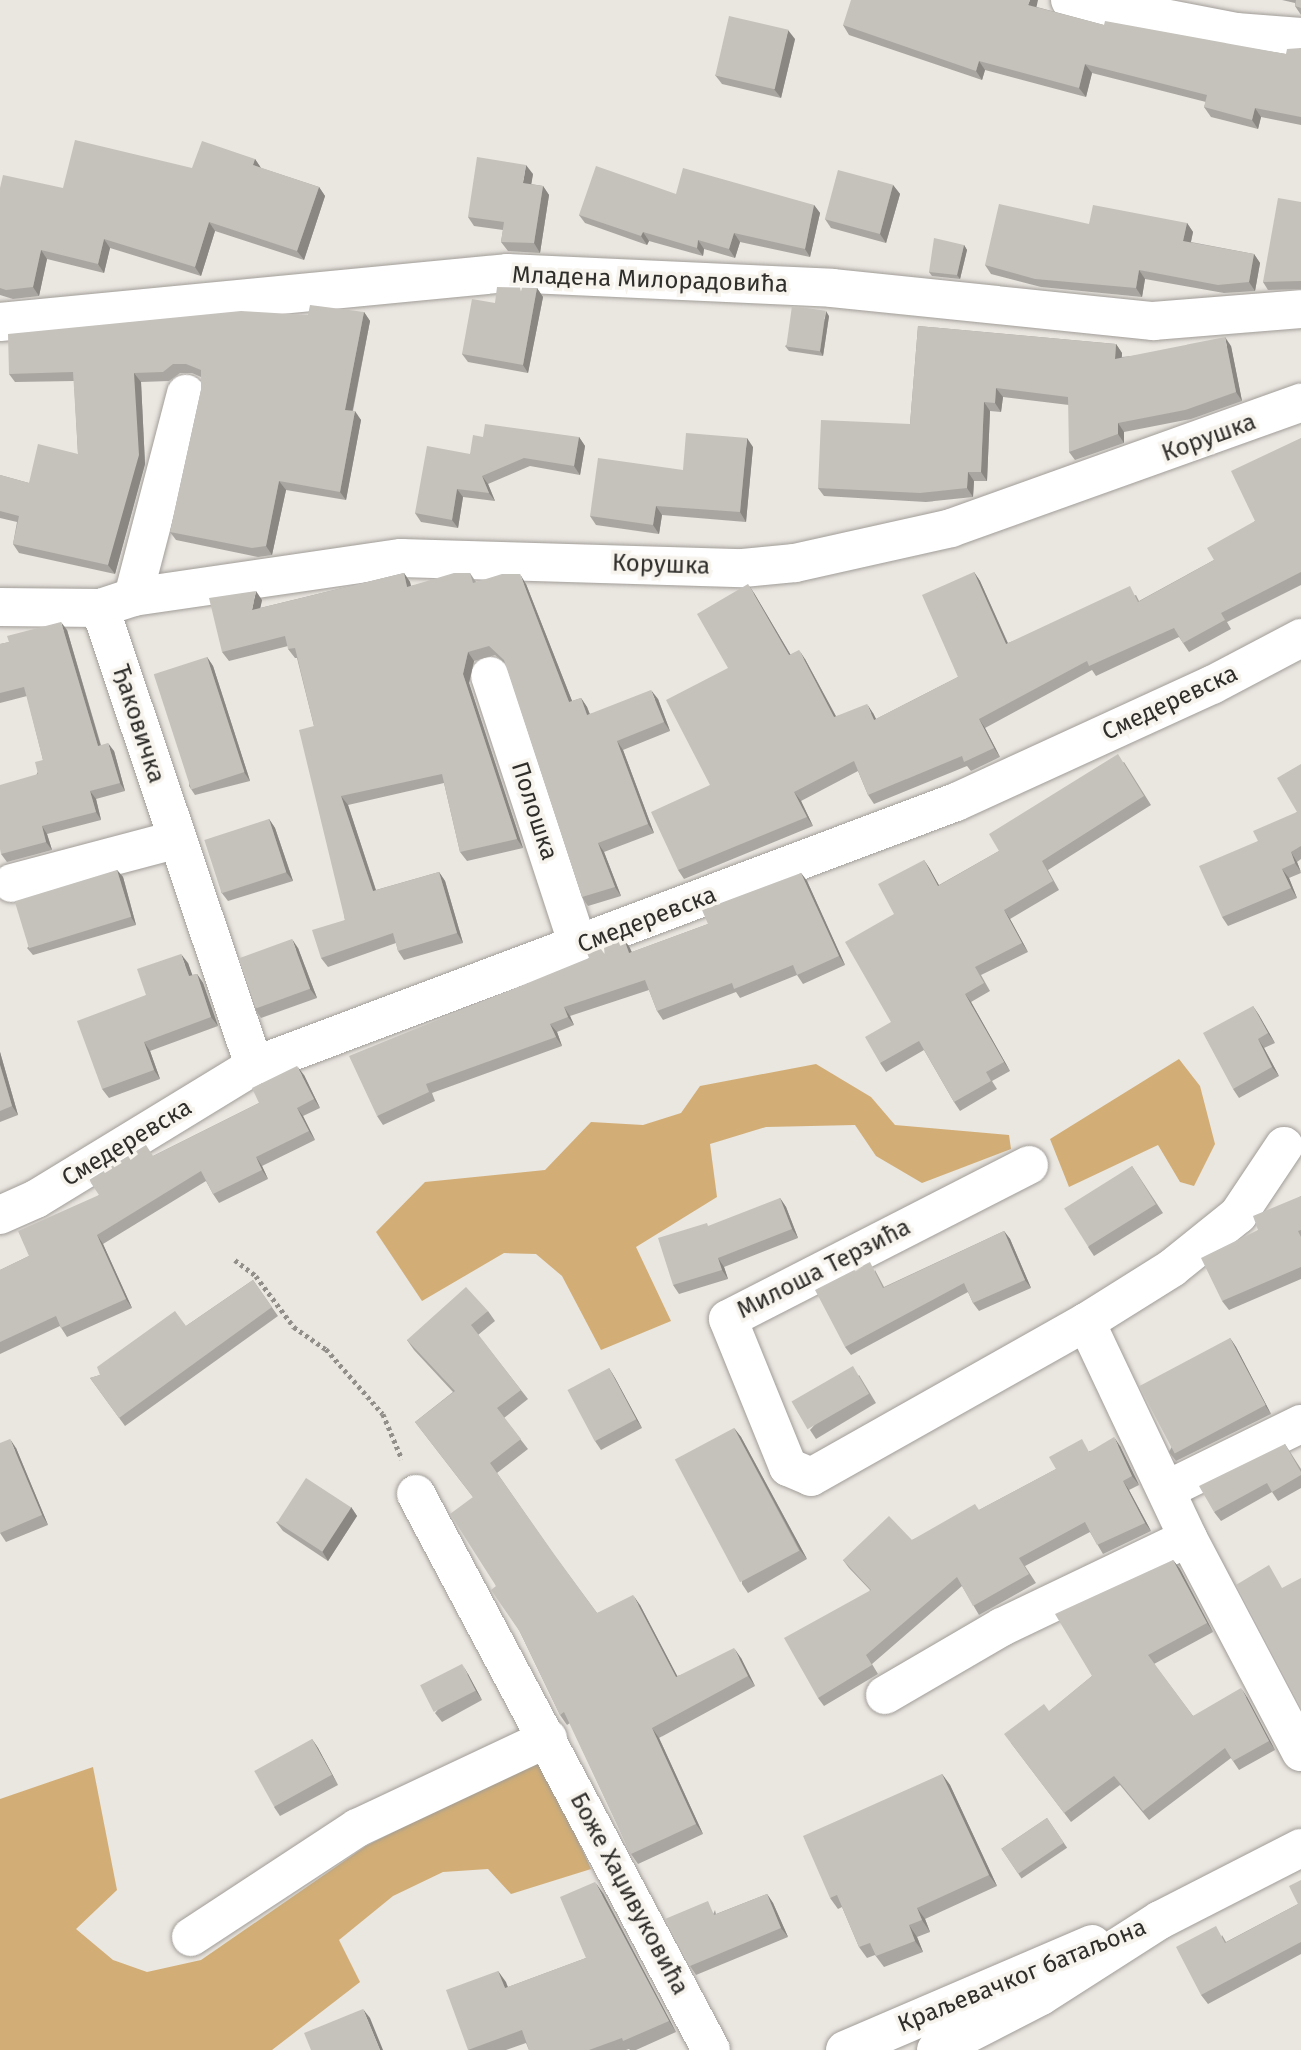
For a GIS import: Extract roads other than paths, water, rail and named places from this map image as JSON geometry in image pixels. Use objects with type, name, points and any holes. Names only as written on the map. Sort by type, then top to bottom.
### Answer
[{"type":"street","points":[[1070,0],[1236,32],[1301,37]]},
{"type":"street","name":"Младена Милорадовића","points":[[0,322],[508,273],[832,288],[1153,321],[1301,309]]},
{"type":"street","points":[[116,602],[186,394]]},
{"type":"street","name":"Корушка","points":[[0,607],[116,602],[401,558],[743,568],[795,563],[951,528],[1301,403]]},
{"type":"street","name":"Ђаковичка","points":[[116,602],[175,841],[254,1066]]},
{"type":"street","name":"Смедеревска","points":[[0,1215],[36,1199],[254,1066],[425,999],[578,946],[956,802],[1212,685],[1301,638]]},
{"type":"street","name":"Полошка","points":[[490,676],[578,946]]},
{"type":"street","points":[[12,883],[175,841]]},
{"type":"street","name":"Милоша Терзића","points":[[1029,1165],[729,1319],[788,1467],[811,1477],[1086,1322],[1172,1268],[1238,1215],[1283,1146]]},
{"type":"street","points":[[1086,1322],[1188,1538],[1301,1752]]},
{"type":"street","points":[[1166,1490],[1301,1424]]},
{"type":"street","name":"Боже Хаџивуковића","points":[[416,1494],[548,1738],[711,2050]]},
{"type":"street","points":[[885,1695],[1002,1627],[1188,1538]]},
{"type":"street","points":[[191,1937],[357,1828],[548,1738]]},
{"type":"street","name":"Краљевачког батаљона","points":[[936,2050],[1041,1996],[1160,1920],[1301,1848]]},
{"type":"street","name":"Краљевачког батаљона","points":[[845,2050],[1062,1955],[1160,1920]]}]
